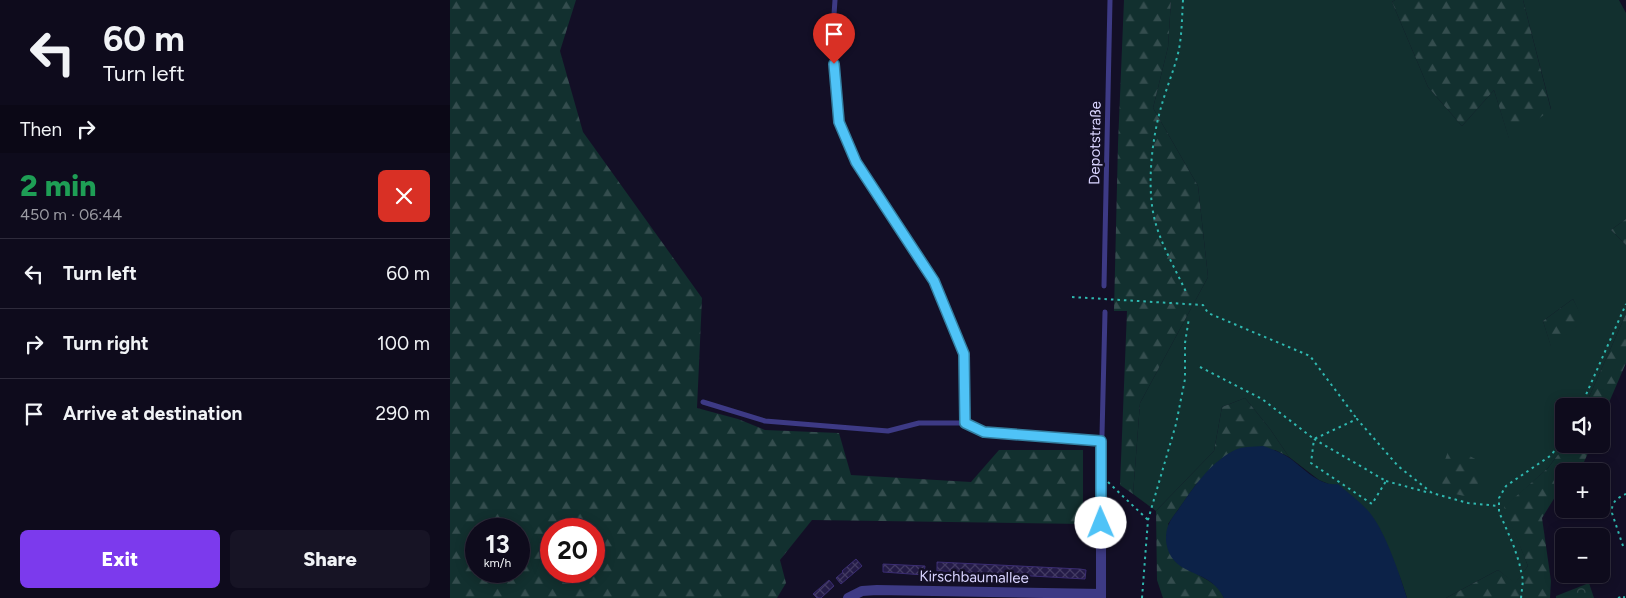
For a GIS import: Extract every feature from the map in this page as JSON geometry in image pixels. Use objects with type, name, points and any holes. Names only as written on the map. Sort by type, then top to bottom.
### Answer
[{"type":"street","points":[[1101,523],[1101,596]]},
{"type":"street","name":"Kirschbaumallee","points":[[848,598],[862,592],[878,590],[1101,596]]},
{"type":"lane","points":[[835,0],[832,44],[839,122],[856,162],[934,281],[964,354],[965,423]]},
{"type":"lane","name":"Depotstraße","points":[[1104,286],[1110,0]]},
{"type":"lane","points":[[1101,523],[1101,441],[1105,312]]},
{"type":"lane","points":[[703,402],[765,421],[888,431],[919,424],[965,423],[984,432],[1101,441]]},
{"type":"path","points":[[1183,0],[1178,50],[1156,128],[1151,192],[1154,219],[1162,242],[1187,294]]},
{"type":"path","points":[[1072,297],[1202,305],[1208,313],[1310,356],[1357,419],[1398,466],[1432,493]]},
{"type":"path","points":[[1585,398],[1626,304]]},
{"type":"path","points":[[1142,598],[1148,520],[1176,424],[1185,379],[1185,343],[1189,318]]},
{"type":"path","points":[[1200,366],[1262,399],[1314,440],[1386,481],[1468,503],[1498,506]]},
{"type":"path","points":[[1314,440],[1357,419]]},
{"type":"path","points":[[1314,440],[1311,463],[1372,504],[1386,481]]},
{"type":"path","points":[[1521,598],[1522,580],[1519,562],[1498,506],[1502,491],[1506,486],[1550,456],[1555,450]]},
{"type":"path","points":[[1101,476],[1148,520]]},
{"type":"path","points":[[1623,546],[1612,507],[1614,500],[1626,494]]},
{"type":"path","points":[[1618,598],[1624,596],[1624,598]]},
{"type":"green space","points":[[450,0],[576,0],[560,51],[583,132],[702,298],[697,408],[738,419],[765,430],[839,433],[851,475],[971,482],[999,450],[1083,450],[1083,524],[812,520],[780,560],[786,583],[777,598],[450,598]]},
{"type":"green space","points":[[1124,0],[1171,0],[1168,47],[1153,108],[1198,186],[1208,277],[1140,403],[1133,494],[1120,485],[1127,311],[1114,311]]},
{"type":"green space","points":[[1171,0],[1395,0],[1392,2],[1428,87],[1462,126],[1494,90],[1509,138],[1551,109],[1523,0],[1619,0],[1626,13],[1626,219],[1611,230],[1626,245],[1626,314],[1589,398],[1555,398],[1555,453],[1559,453],[1548,468],[1505,507],[1528,566],[1515,584],[1498,570],[1446,598],[1407,598],[1381,532],[1331,485],[1319,480],[1289,457],[1270,429],[1245,398],[1222,407],[1214,451],[1156,511],[1133,494],[1140,403],[1208,277],[1198,186],[1153,108],[1168,47]],"holes":[[[1573,299],[1583,321],[1551,346],[1543,321]]]},
{"type":"green space","points":[[1395,0],[1523,0],[1551,110],[1509,139],[1494,90],[1462,126],[1428,87],[1392,2]]},
{"type":"green space","points":[[1626,219],[1626,245],[1611,230]]},
{"type":"green space","points":[[1573,299],[1584,321],[1551,347],[1543,321]]},
{"type":"green space","points":[[1626,314],[1626,363],[1610,400],[1610,398],[1589,398]]},
{"type":"green space","points":[[1245,398],[1270,429],[1289,457],[1275,450],[1197,483],[1168,524],[1197,574],[1219,588],[1224,598],[1163,598],[1157,580],[1156,511],[1214,451],[1222,407]]},
{"type":"green space","points":[[1450,446],[1485,464],[1473,498],[1451,493],[1438,479]]},
{"type":"green space","points":[[1559,453],[1588,453],[1584,463],[1555,463],[1555,497],[1542,518],[1551,581],[1550,598],[1446,598],[1498,570],[1515,583],[1528,566],[1504,507],[1548,468]]},
{"type":"green space","points":[[1589,583],[1594,598],[1556,598],[1556,596]]},
{"type":"water","points":[[1263,446],[1288,457],[1318,479],[1331,484],[1338,484],[1366,509],[1376,521],[1381,531],[1407,598],[1224,598],[1212,583],[1185,569],[1173,559],[1166,543],[1168,526],[1196,485],[1216,463],[1236,449]]},
{"type":"building","points":[[856,559],[862,566],[841,584],[836,578]]},
{"type":"building","points":[[937,562],[1086,570],[1085,579],[937,571]]},
{"type":"building","points":[[883,564],[925,566],[924,575],[883,572]]},
{"type":"building","points":[[829,580],[834,586],[821,598],[817,598],[813,594]]},
{"type":"route","points":[[834,64],[839,122],[856,162],[934,281],[964,354],[965,423],[984,432],[1101,441],[1101,523]]}]
